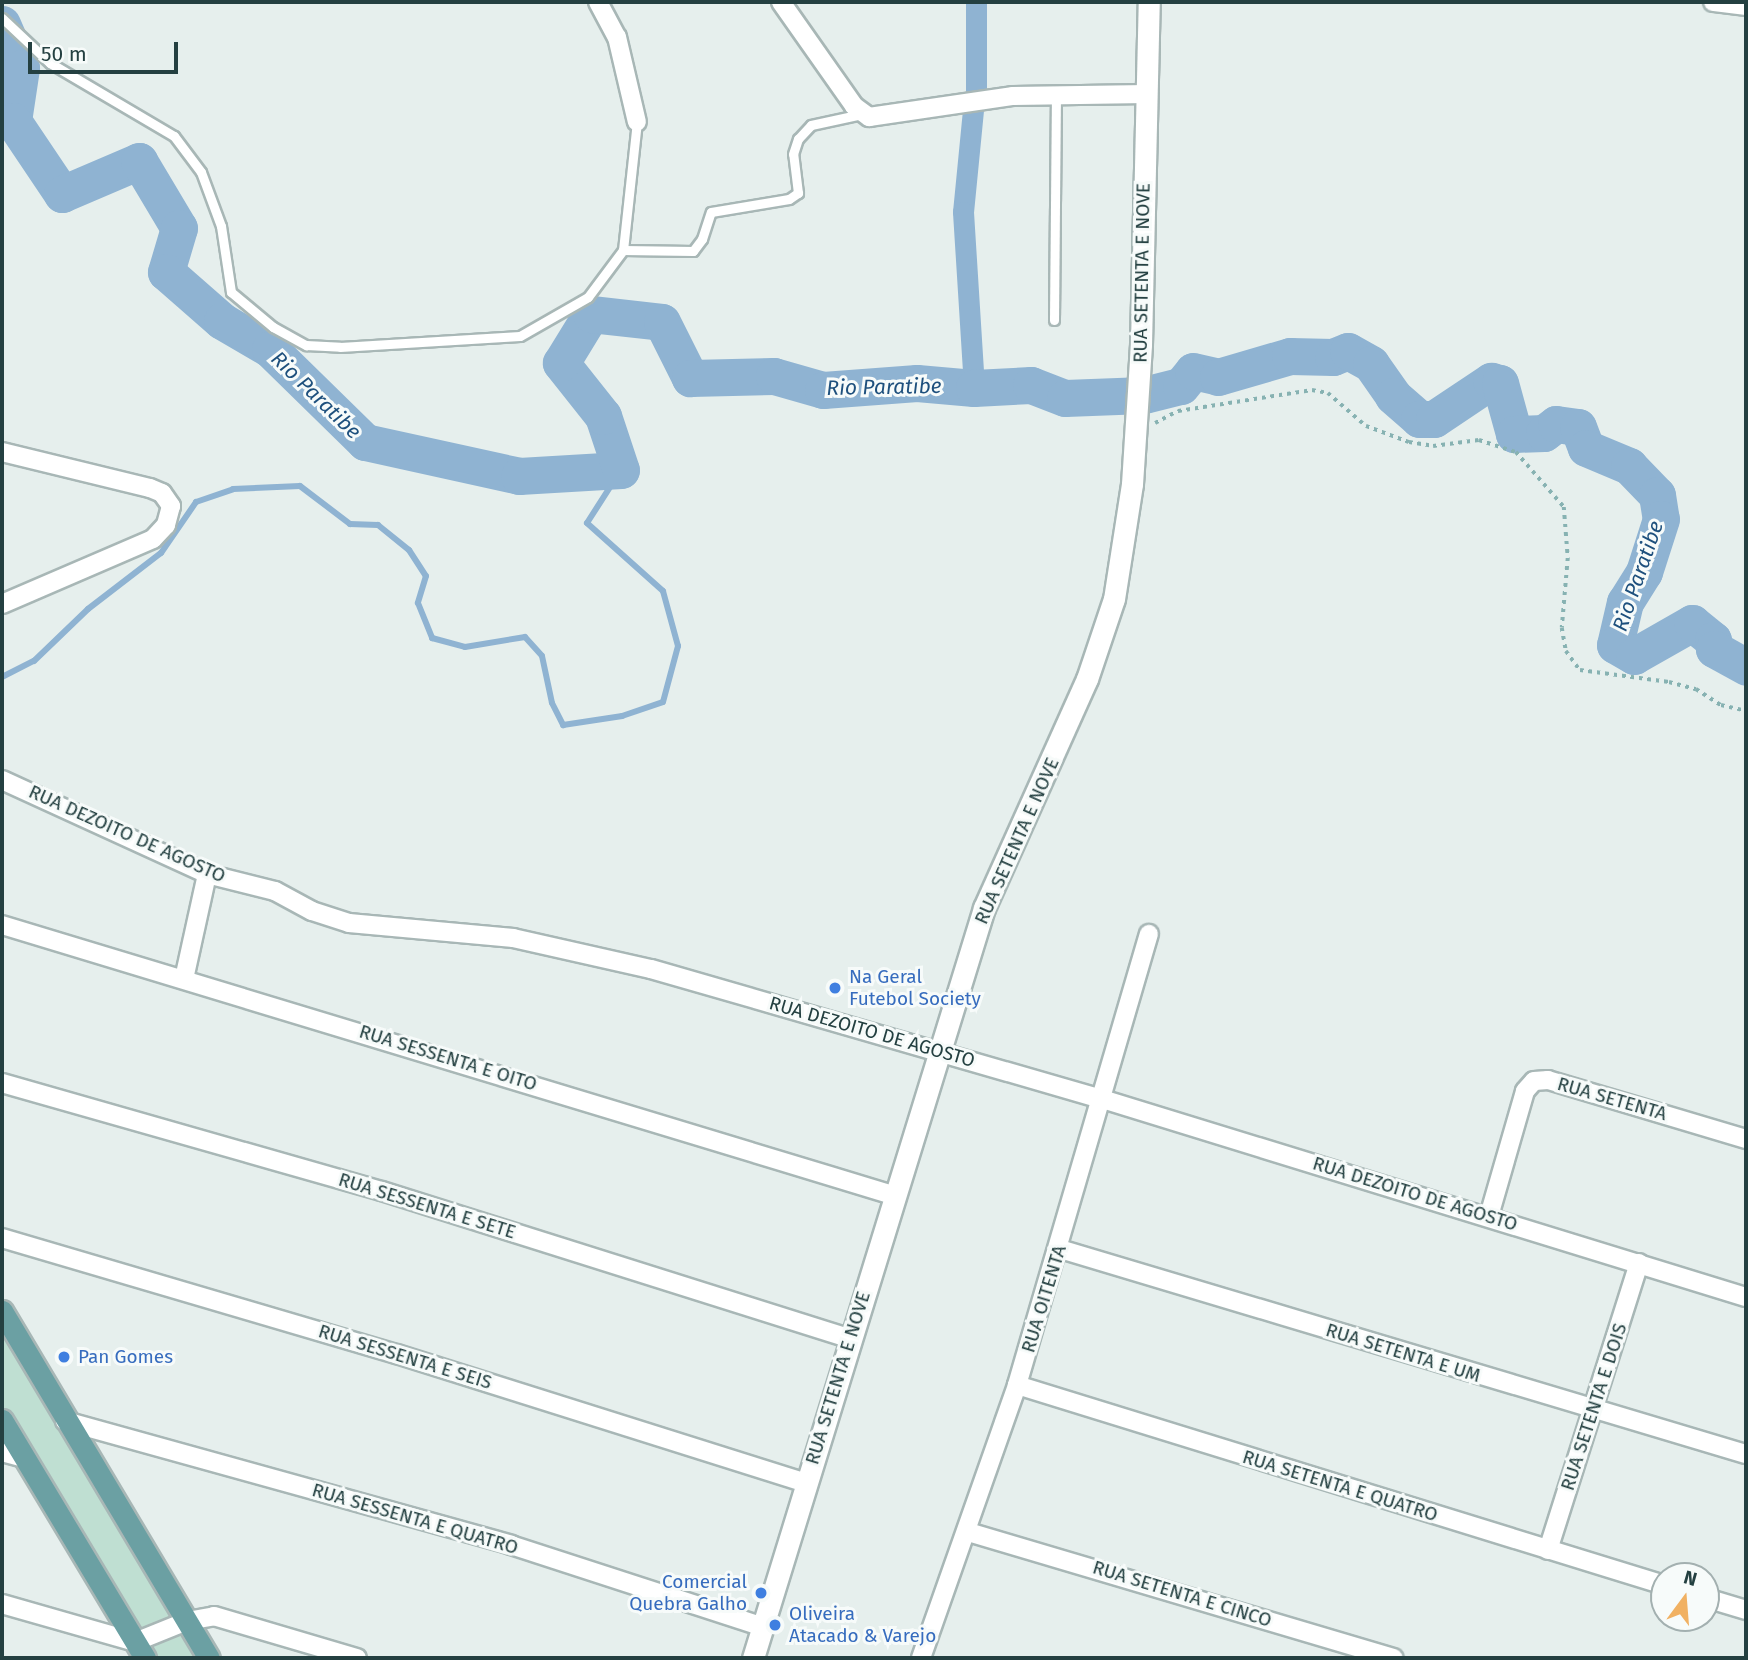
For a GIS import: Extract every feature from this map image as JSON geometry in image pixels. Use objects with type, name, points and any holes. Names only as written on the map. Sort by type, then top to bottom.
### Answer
[{"type":"main road","points":[[2,1311],[65,1421],[209,1658]]},
{"type":"main road","points":[[2,1420],[140,1650]]},
{"type":"street","points":[[598,2],[617,37],[637,122]]},
{"type":"street","points":[[781,2],[862,114],[869,117],[1013,96],[1147,94]]},
{"type":"street","name":"RUA SETENTA E NOVE","points":[[753,1658],[937,1050],[984,908],[1087,679],[1114,599],[1132,484],[1141,344],[1149,2]]},
{"type":"street","points":[[1713,2],[1746,6]]},
{"type":"street","points":[[2,452],[150,488],[162,492],[171,506],[166,525],[153,539],[2,604]]},
{"type":"street","name":"RUA DEZOITO DE AGOSTO","points":[[2,780],[207,874],[275,891],[312,911],[349,923],[468,932],[570,948],[1099,1098],[1746,1297]]},
{"type":"street","points":[[184,979],[207,874]]},
{"type":"street","name":"RUA SESSENTA E OITO","points":[[2,925],[893,1195]]},
{"type":"street","name":"RUA OITENTA","points":[[921,1658],[968,1532],[1060,1249],[1099,1098],[1149,934]]},
{"type":"street","name":"RUA SETENTA","points":[[1489,1216],[1525,1091],[1534,1081],[1548,1080],[1746,1139]]},
{"type":"street","name":"RUA SESSENTA E SETE","points":[[2,1083],[382,1191],[850,1339]]},
{"type":"street","name":"RUA SESSENTA E SEIS","points":[[2,1238],[397,1354],[805,1483]]},
{"type":"street","name":"RUA SETENTA E UM","points":[[1060,1249],[1594,1412],[1746,1454]]},
{"type":"street","name":"RUA SETENTA E DOIS","points":[[1548,1550],[1594,1412],[1639,1263]]},
{"type":"street","name":"RUA SETENTA E QUATRO","points":[[1017,1385],[1650,1581]]},
{"type":"street","name":"RUA SESSENTA E QUATRO","points":[[65,1421],[511,1545],[763,1627]]},
{"type":"street","points":[[2,1452],[24,1458]]},
{"type":"street","name":"RUA SETENTA E CINCO","points":[[968,1532],[1394,1658]]},
{"type":"street","points":[[1720,1602],[1746,1610]]},
{"type":"street","points":[[2,1604],[140,1650],[187,1621],[214,1616],[357,1658]]},
{"type":"lane","points":[[2,18],[50,63],[174,136],[201,172],[221,226],[231,292],[273,327],[306,345],[340,347],[520,336],[588,297],[624,250],[637,122]]},
{"type":"lane","points":[[1054,320],[1056,96]]},
{"type":"lane","points":[[624,250],[693,251],[711,212],[789,199],[798,193],[793,155],[798,139],[811,125],[862,114]]},
{"type":"path","points":[[1135,425],[1178,411],[1312,390],[1328,393],[1366,426],[1409,442],[1497,444],[1533,468],[1563,507],[1568,558],[1562,628],[1566,651],[1580,670],[1669,682],[1696,689],[1721,705],[1746,711]]},
{"type":"green space","points":[[2,1322],[201,1658],[150,1658],[97,1569],[2,1406]]},
{"type":"waterway","points":[[976,2],[976,91]]},
{"type":"waterway","name":"Rio Paratibe","points":[[2,24],[21,68],[13,121],[62,194],[139,161],[179,228],[166,272],[222,321],[270,349],[365,442],[519,476],[621,470],[603,416],[561,363],[591,314],[662,322],[690,378],[774,376],[823,390],[917,383],[974,388],[1031,385],[1065,398],[1144,395],[1181,386],[1193,371],[1218,377],[1290,356],[1333,357],[1348,351],[1371,364],[1393,396],[1419,419],[1434,419],[1491,381],[1500,383],[1514,434],[1544,433],[1556,424],[1578,427],[1586,448],[1629,466],[1657,495],[1661,519],[1644,572],[1625,602],[1615,645],[1634,656],[1692,623],[1713,640],[1714,649],[1746,667]]},
{"type":"waterway","points":[[973,110],[963,212],[974,388]]},
{"type":"waterway","points":[[2,677],[34,661],[88,609],[161,553],[196,502],[233,489],[300,486],[350,524],[378,525],[409,550],[426,576],[418,603],[432,638],[465,647],[525,637],[542,656],[552,703],[563,725],[622,716],[663,702],[678,646],[663,591],[587,523],[621,470]]},
{"type":"place","name":"Na Geral Futebol Society","points":[[835,988]]},
{"type":"place","name":"Pan Gomes","points":[[64,1357]]},
{"type":"place","name":"Comercial Quebra Galho","points":[[761,1593]]},
{"type":"place","name":"Oliveira Atacado & Varejo","points":[[775,1625]]}]
